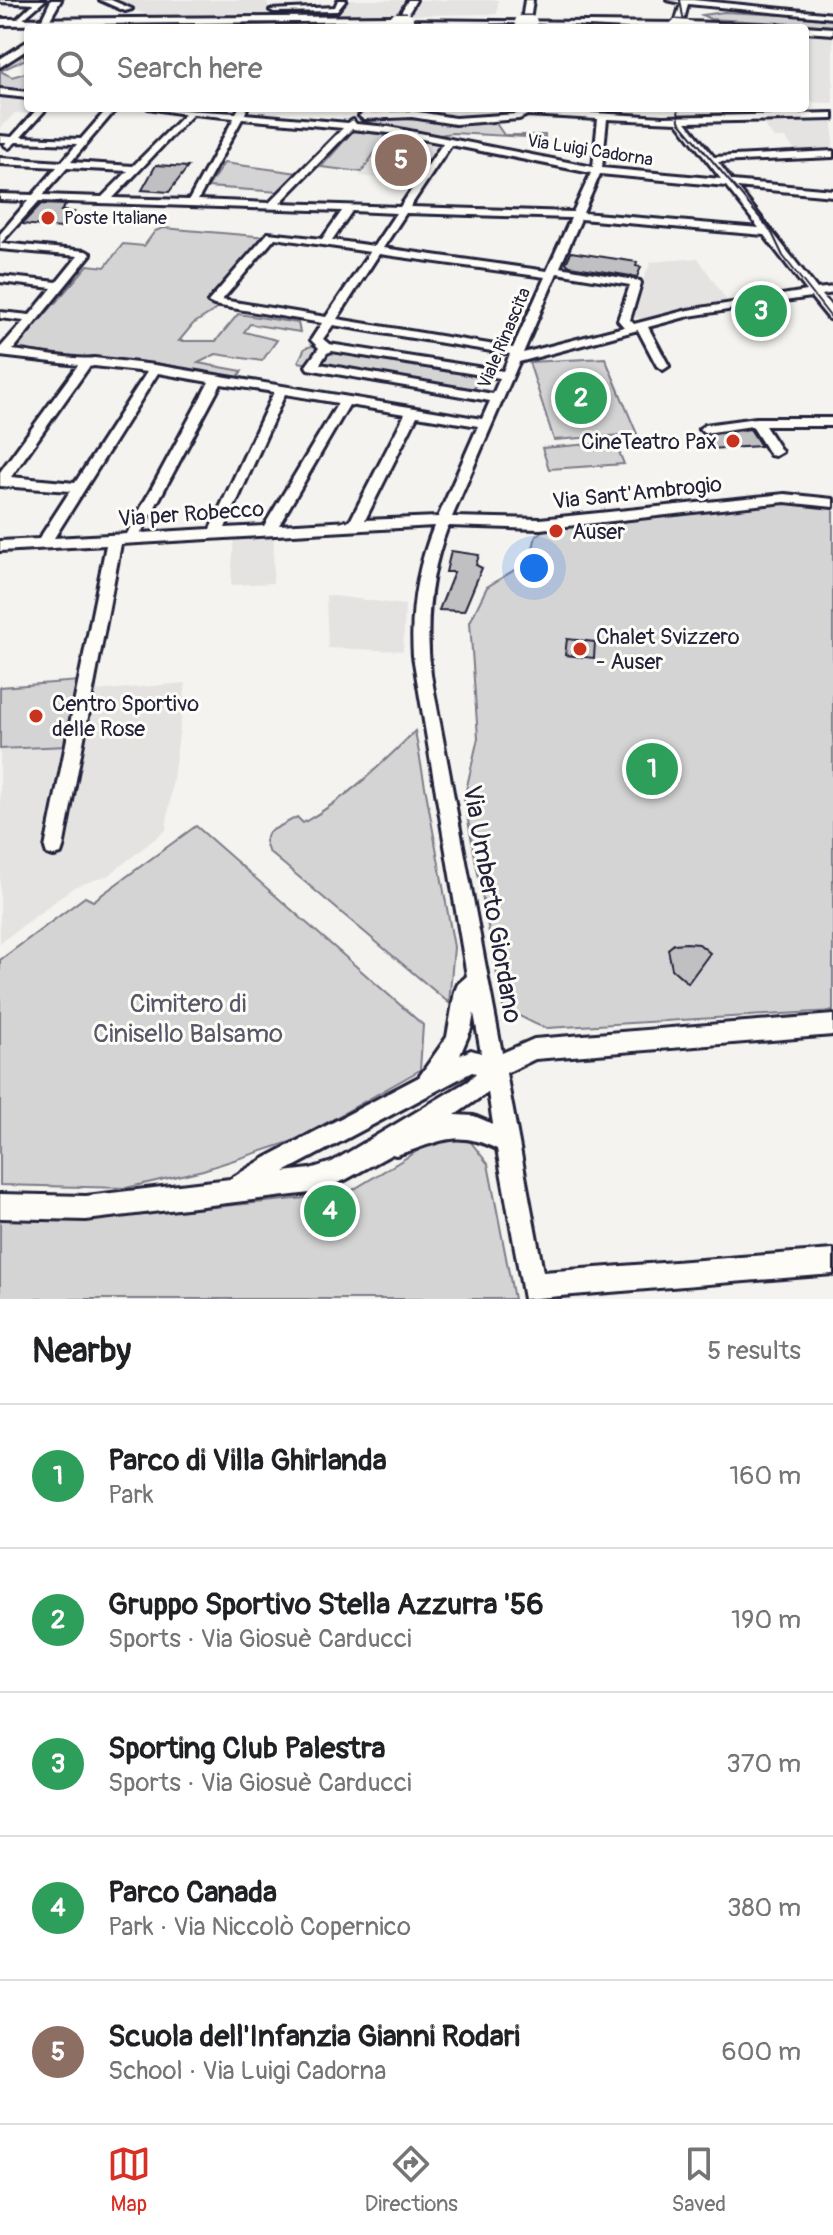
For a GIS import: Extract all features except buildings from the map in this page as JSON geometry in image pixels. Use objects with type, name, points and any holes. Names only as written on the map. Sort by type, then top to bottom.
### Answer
[{"type":"highway","points":[[0,24],[630,24]]},
{"type":"highway","points":[[809,31],[833,32]]},
{"type":"main road","points":[[45,19],[56,0]]},
{"type":"main road","points":[[0,64],[24,47]]},
{"type":"street","points":[[0,0],[40,1]]},
{"type":"street","points":[[104,0],[128,9]]},
{"type":"street","points":[[269,0],[275,13],[337,9],[342,0]]},
{"type":"street","points":[[361,24],[400,22],[412,0]]},
{"type":"street","points":[[526,22],[529,0]]},
{"type":"street","points":[[682,24],[672,0],[833,15]]},
{"type":"street","points":[[700,0],[833,15]]},
{"type":"street","points":[[22,18],[40,1]]},
{"type":"street","points":[[682,24],[683,1]]},
{"type":"street","points":[[0,92],[24,95]]},
{"type":"street","points":[[0,154],[39,112]]},
{"type":"street","points":[[0,243],[109,112]]},
{"type":"street","points":[[106,199],[191,112],[242,112],[292,122],[362,116],[455,121],[519,116],[522,112]]},
{"type":"street","points":[[192,203],[242,112]]},
{"type":"street","points":[[292,122],[303,112]]},
{"type":"street","points":[[547,112],[680,120],[702,114],[833,115]]},
{"type":"street","points":[[270,207],[362,116]]},
{"type":"street","name":"Via Luigi Cadorna","points":[[362,116],[389,130],[597,170],[833,193]]},
{"type":"street","name":"Viale Rinascita","points":[[444,521],[597,170],[603,117]]},
{"type":"street","points":[[680,120],[764,232],[818,293],[833,317]]},
{"type":"street","points":[[0,139],[83,142]]},
{"type":"street","points":[[448,142],[379,251],[317,340],[326,348],[508,376]]},
{"type":"street","points":[[712,160],[833,154]]},
{"type":"street","points":[[0,161],[134,169]]},
{"type":"street","points":[[0,197],[578,215],[764,232]]},
{"type":"street","points":[[325,243],[348,210]]},
{"type":"street","points":[[663,366],[636,326],[624,320],[636,283],[272,235],[214,302],[217,305],[430,338],[517,356],[636,326],[714,308],[818,293]]},
{"type":"street","points":[[0,243],[86,254],[2,353]]},
{"type":"street","points":[[0,279],[59,285]]},
{"type":"street","points":[[0,315],[30,318]]},
{"type":"street","points":[[418,361],[430,338]]},
{"type":"street","points":[[326,348],[313,368],[498,399]]},
{"type":"street","points":[[2,353],[155,369],[487,424]]},
{"type":"street","points":[[0,481],[85,364]]},
{"type":"street","points":[[44,543],[155,369]]},
{"type":"street","points":[[54,848],[122,539],[217,379]]},
{"type":"street","points":[[215,534],[281,390]]},
{"type":"street","points":[[269,530],[346,400]]},
{"type":"street","points":[[355,525],[413,411]]},
{"type":"street","points":[[705,429],[756,422],[833,422]]},
{"type":"street","points":[[756,422],[775,452]]},
{"type":"street","points":[[0,481],[78,488]]},
{"type":"street","name":"Via Sant'Ambrogio","points":[[444,521],[540,524],[785,498],[833,503]]},
{"type":"street","name":"Via per Robecco","points":[[0,546],[444,521]]},
{"type":"street","name":"Via Umberto Giordano","points":[[444,521],[433,548],[419,605],[420,656],[535,1292]]},
{"type":"street","name":"Via per Robecco","points":[[385,523],[415,531],[433,548]]},
{"type":"street","points":[[423,1087],[457,1043],[464,1024],[465,991],[479,979]]},
{"type":"street","points":[[0,1206],[86,1208],[323,1177],[379,1149],[476,1089],[495,1067],[534,1049],[833,1025]]},
{"type":"street","points":[[235,1189],[471,1061],[495,1067]]},
{"type":"street","points":[[379,1149],[457,1123],[480,1128],[509,1143]]},
{"type":"street","points":[[535,1292],[833,1262]]},
{"type":"shaded area","points":[[109,0],[266,0],[274,17],[155,18]]},
{"type":"shaded area","points":[[347,0],[406,0],[398,16],[309,17],[306,9],[342,10]]},
{"type":"shaded area","points":[[417,0],[498,0],[497,14],[409,15]]},
{"type":"shaded area","points":[[809,35],[833,37],[833,103],[809,102]]},
{"type":"shaded area","points":[[0,95],[24,98],[24,112],[38,112],[15,113],[0,128]]},
{"type":"shaded area","points":[[833,122],[833,151],[797,153],[785,138],[774,138],[763,124]]},
{"type":"shaded area","points":[[387,134],[439,147],[417,182],[359,176]]},
{"type":"shaded area","points":[[698,258],[727,301],[642,319],[627,316],[651,262]]},
{"type":"shaded area","points":[[274,532],[273,583],[231,585],[234,534]]},
{"type":"shaded area","points":[[326,595],[405,605],[403,651],[328,648]]},
{"type":"shaded area","points":[[186,683],[166,830],[109,875],[74,887],[0,943],[0,749],[67,746],[62,849],[94,691]]},
{"type":"green space","points":[[694,4],[833,17],[833,26],[710,19],[702,15],[724,12],[784,15]]},
{"type":"green space","points":[[22,55],[24,60],[0,71],[0,67]]},
{"type":"green space","points":[[0,71],[12,77],[24,73],[24,93],[0,90]]},
{"type":"green space","points":[[373,117],[455,122],[493,119],[504,135],[545,135],[545,138],[452,133],[433,136],[365,122]]},
{"type":"green space","points":[[353,131],[386,135],[362,172],[321,167]]},
{"type":"green space","points":[[224,163],[298,173],[279,192],[208,187]]},
{"type":"green space","points":[[163,228],[268,237],[215,310],[193,324],[179,341],[216,341],[238,314],[298,323],[300,332],[250,324],[244,332],[277,340],[262,361],[216,354],[198,363],[242,371],[238,377],[15,349],[88,265],[105,267],[123,244],[144,246],[155,231]]},
{"type":"green space","points":[[312,346],[480,374],[473,392],[298,362],[305,348]]},
{"type":"green space","points":[[605,358],[637,434],[554,440],[529,362]]},
{"type":"green space","points":[[615,442],[624,464],[549,469],[542,448]]},
{"type":"green space","points":[[786,501],[833,506],[833,1011],[547,1028],[504,1012],[464,799],[478,738],[470,622],[487,587],[524,564],[531,556],[536,536],[545,529]]},
{"type":"green space","name":"Centro Sportivo delle Rose","points":[[79,681],[67,746],[0,749],[0,687]]},
{"type":"green space","points":[[415,731],[454,947],[449,1003],[268,851],[265,841],[269,832],[297,817],[303,823],[334,803]]},
{"type":"green space","name":"Cimitero di Cinisello Balsamo","points":[[196,826],[423,1025],[420,1070],[296,1140],[203,1170],[126,1188],[0,1185],[0,960],[85,897],[93,901]]},
{"type":"green space","points":[[466,1136],[488,1164],[514,1299],[0,1299],[0,1216],[84,1220],[346,1194],[439,1138]]},
{"type":"tram line","points":[[680,0],[684,24]]},
{"type":"tram line","points":[[678,112],[679,121],[771,231],[783,256],[833,320]]},
{"type":"place","name":"Scuola dell'Infanzia Gianni Rodari","points":[[401,160]]},
{"type":"place","name":"Poste Italiane","points":[[48,218]]},
{"type":"place","name":"Sporting Club Palestra","points":[[761,311]]},
{"type":"place","name":"Gruppo Sportivo Stella Azzurra '56","points":[[581,398]]},
{"type":"place","name":"CineTeatro Pax","points":[[733,441]]},
{"type":"place","name":"Auser","points":[[556,531]]},
{"type":"place","name":"Chalet Svizzero - Auser","points":[[580,649]]},
{"type":"place","name":"Centro Sportivo delle Rose","points":[[36,716]]},
{"type":"place","name":"Parco di Villa Ghirlanda","points":[[652,769]]},
{"type":"place","name":"Parco Canada","points":[[330,1211]]}]
